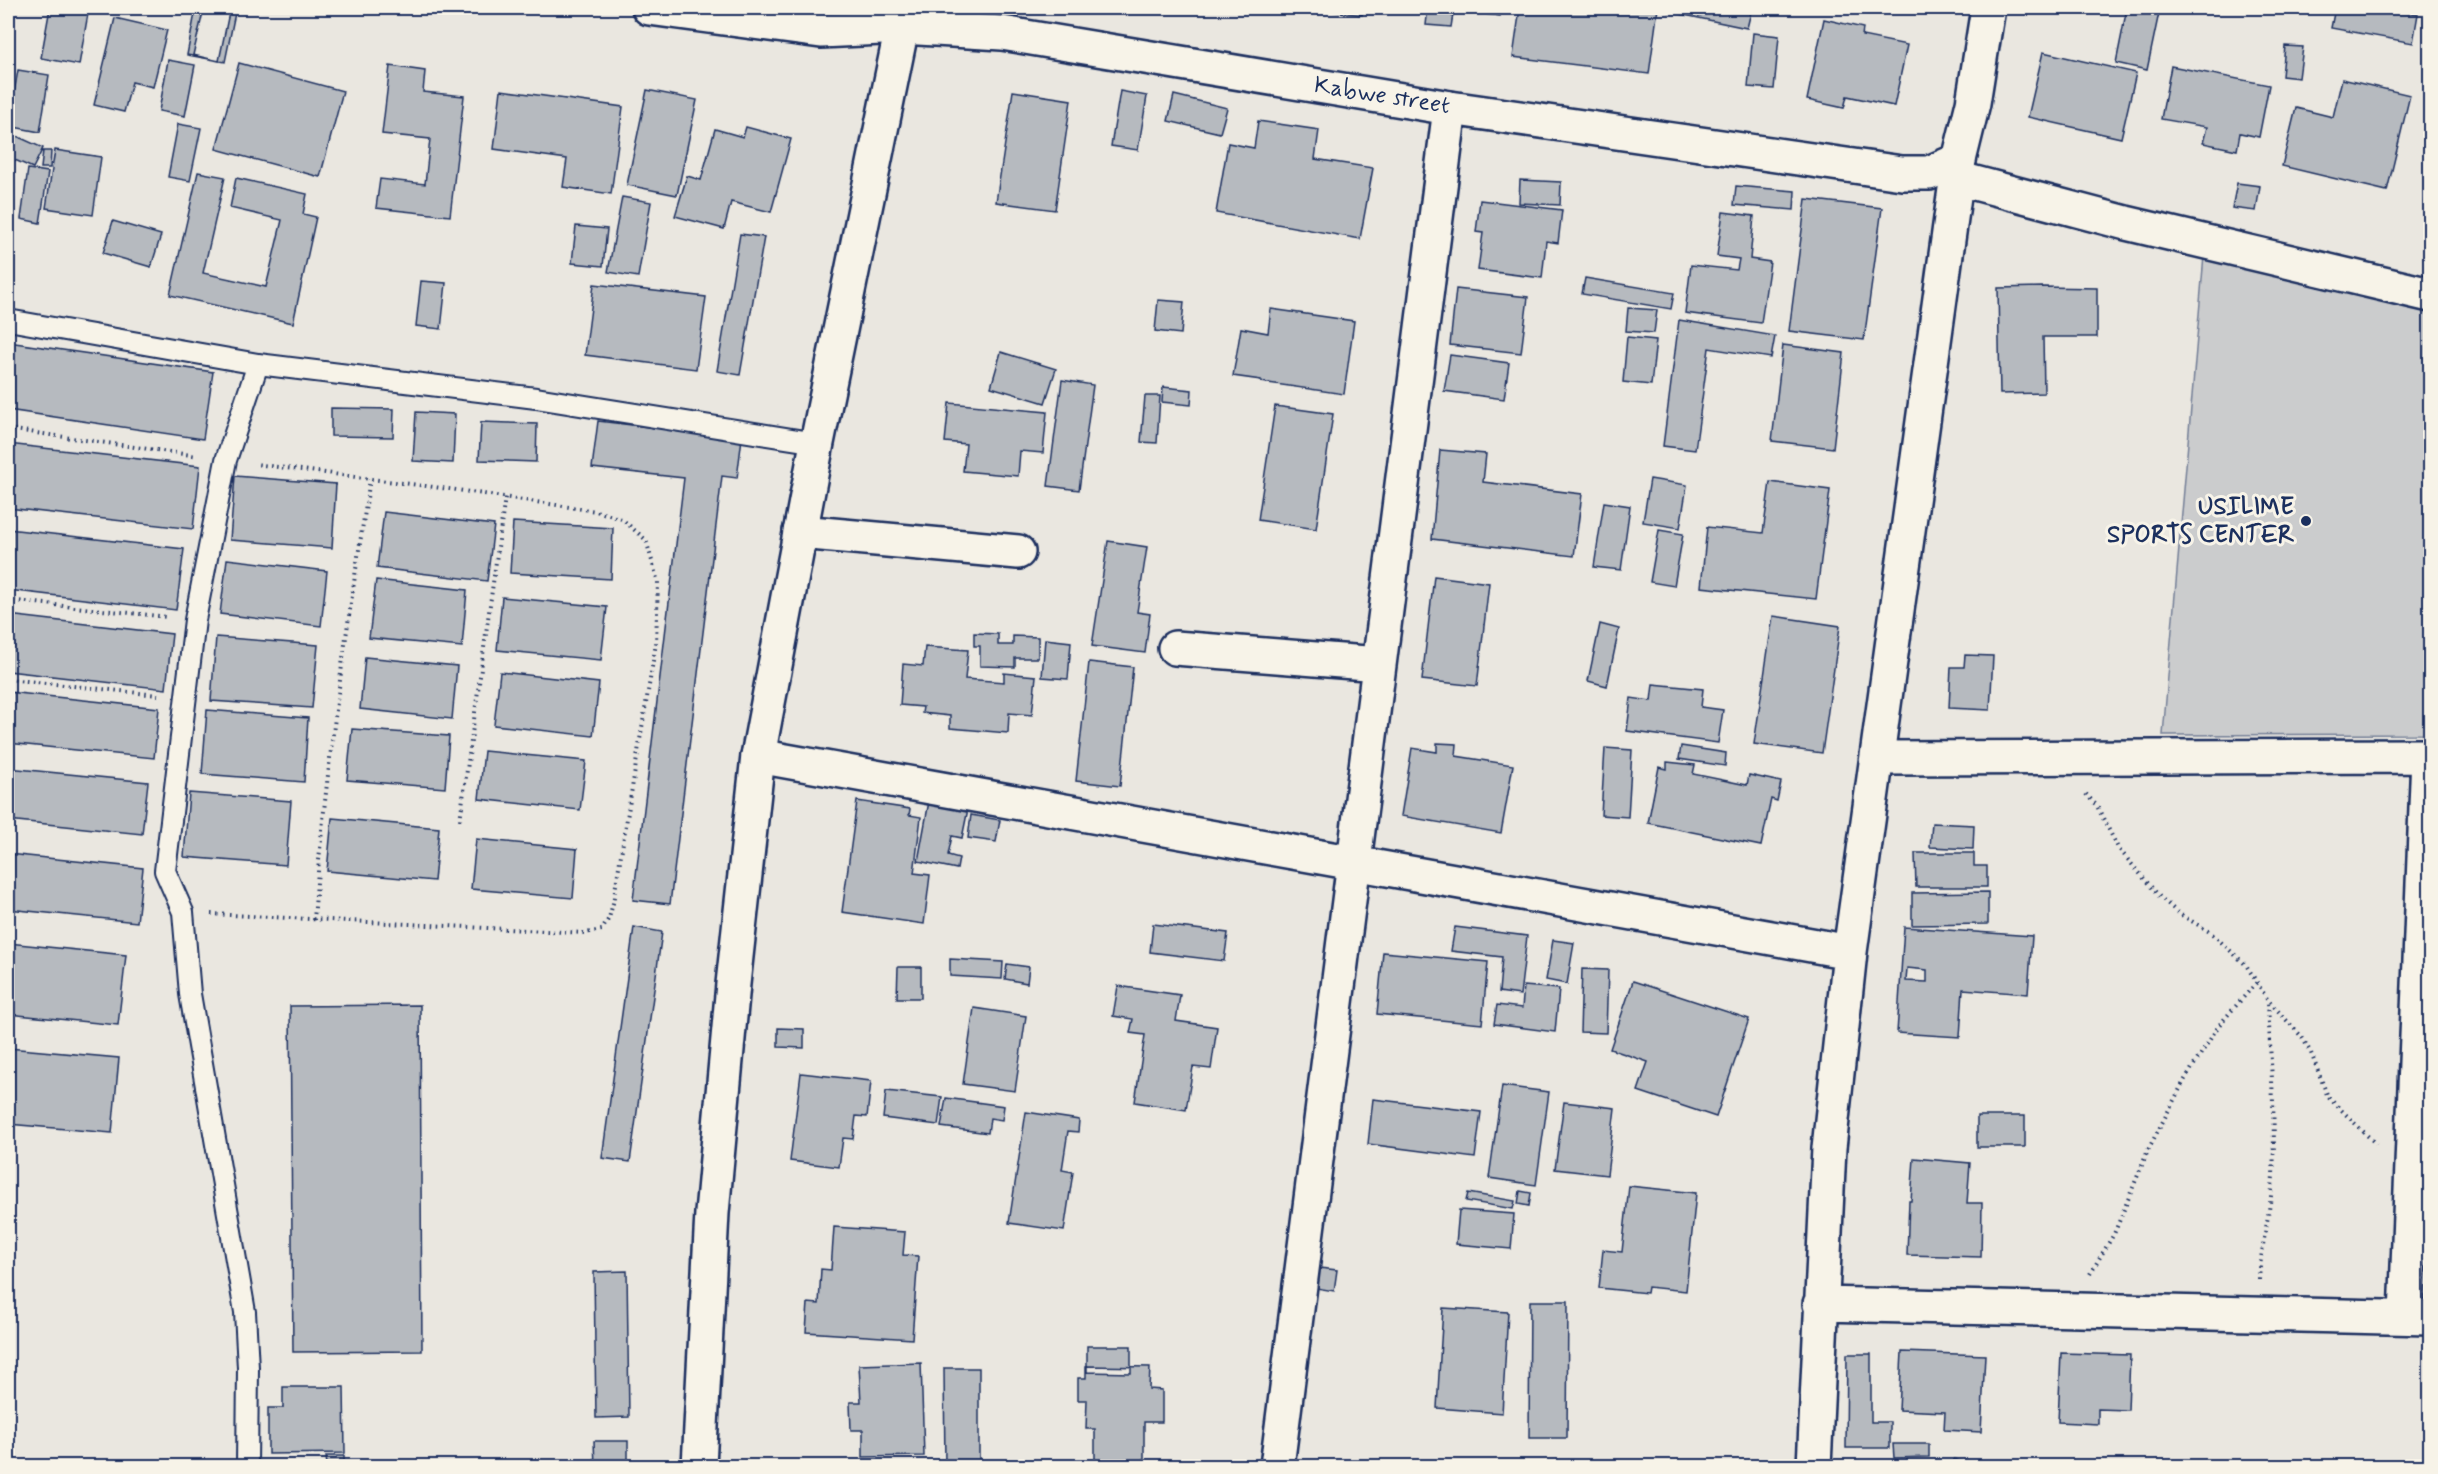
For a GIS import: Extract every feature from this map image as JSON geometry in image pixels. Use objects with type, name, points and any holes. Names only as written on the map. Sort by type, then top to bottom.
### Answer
[{"type":"street","name":"Kabwe street","points":[[649,8],[821,31],[904,17],[1450,108],[1902,173],[1929,173],[1957,169]]},
{"type":"street","points":[[1814,1467],[1829,1148],[1850,952],[1957,169],[1973,103],[1988,8]]},
{"type":"street","points":[[699,1467],[712,1213],[733,984],[758,756],[817,443],[904,17]]},
{"type":"street","points":[[1277,1467],[1450,108]]},
{"type":"street","points":[[1957,169],[2126,223],[2430,295]]},
{"type":"street","points":[[800,532],[1018,552]]},
{"type":"street","points":[[1175,648],[1379,664]]},
{"type":"street","points":[[758,756],[1850,952]]},
{"type":"street","points":[[1820,1304],[2418,1318],[2411,1174],[2429,756],[1878,758]]},
{"type":"lane","points":[[8,320],[258,364],[536,398],[817,443]]},
{"type":"lane","points":[[247,1467],[248,1368],[245,1312],[190,994],[183,912],[165,871],[195,620],[226,460],[258,364]]},
{"type":"path","points":[[8,429],[596,511],[622,519],[646,540],[653,558],[658,582],[656,643],[629,813],[609,918],[602,930],[585,933],[183,912]]},
{"type":"path","points":[[314,920],[321,821],[338,688],[370,479]]},
{"type":"path","points":[[460,820],[504,497]]},
{"type":"path","points":[[8,600],[195,620]]},
{"type":"path","points":[[8,679],[186,698]]},
{"type":"path","points":[[2048,757],[2097,806],[2118,848],[2159,897],[2178,913],[2210,932],[2246,965],[2268,1000],[2302,1037],[2311,1053],[2328,1097],[2336,1107],[2411,1174]]},
{"type":"path","points":[[2051,1309],[2092,1272],[2114,1234],[2149,1148],[2184,1081],[2219,1025],[2257,982]]},
{"type":"path","points":[[2258,1314],[2260,1255],[2270,1207],[2273,1153],[2268,1000]]},
{"type":"shaded area","name":"USILIME SPORTS CENTER","points":[[2204,256],[2430,307],[2430,734],[2163,735]]},
{"type":"building","points":[[50,8],[89,8],[79,65],[41,58]]},
{"type":"building","points":[[196,8],[236,8],[225,62],[187,55]]},
{"type":"building","points":[[204,8],[230,8],[219,61],[193,55]]},
{"type":"building","points":[[1308,8],[1363,8],[1362,15]]},
{"type":"building","points":[[1428,8],[1454,8],[1451,27],[1426,25]]},
{"type":"building","points":[[1460,8],[1502,8],[1500,16],[1459,11]]},
{"type":"building","points":[[1520,8],[1658,8],[1649,74],[1513,57]]},
{"type":"building","points":[[1666,8],[1752,8],[1747,28],[1665,11]]},
{"type":"building","points":[[2127,8],[2160,8],[2147,70],[2116,63]]},
{"type":"building","points":[[2335,8],[2379,8],[2418,14],[2413,43],[2331,28]]},
{"type":"building","points":[[115,18],[167,30],[153,87],[132,82],[124,112],[94,105]]},
{"type":"building","points":[[1824,19],[1863,28],[1862,36],[1907,45],[1894,106],[1847,96],[1844,108],[1807,100]]},
{"type":"building","points":[[1753,33],[1779,36],[1774,89],[1748,87]]},
{"type":"building","points":[[2285,46],[2303,47],[2299,78],[2282,76]]},
{"type":"building","points":[[2043,52],[2136,73],[2121,138],[2028,117]]},
{"type":"building","points":[[168,60],[195,65],[185,116],[159,111]]},
{"type":"building","points":[[8,61],[11,62],[8,78]]},
{"type":"building","points":[[239,63],[343,91],[320,177],[216,149]]},
{"type":"building","points":[[390,66],[425,71],[423,92],[464,96],[450,216],[376,208],[380,179],[425,184],[430,139],[382,134]]},
{"type":"building","points":[[2171,66],[2269,85],[2259,137],[2240,133],[2237,150],[2203,143],[2207,127],[2161,119]]},
{"type":"building","points":[[18,70],[49,75],[40,132],[8,126]]},
{"type":"building","points":[[2342,79],[2410,95],[2387,191],[2282,166],[2296,108],[2333,117]]},
{"type":"building","points":[[501,90],[623,107],[611,194],[563,187],[567,159],[494,149]]},
{"type":"building","points":[[647,90],[697,100],[677,195],[627,185]]},
{"type":"building","points":[[1013,91],[1071,100],[1055,210],[996,202]]},
{"type":"building","points":[[1120,91],[1147,96],[1138,150],[1111,146]]},
{"type":"building","points":[[1174,95],[1227,108],[1220,133],[1168,121]]},
{"type":"building","points":[[1258,121],[1319,130],[1315,159],[1373,168],[1360,239],[1216,213],[1228,143],[1254,148]]},
{"type":"building","points":[[178,124],[201,128],[190,181],[168,177]]},
{"type":"building","points":[[746,127],[791,139],[771,212],[731,202],[724,229],[675,216],[687,176],[701,180],[715,129],[743,137]]},
{"type":"building","points":[[12,134],[43,148],[33,168],[8,157],[8,145]]},
{"type":"building","points":[[55,150],[101,157],[93,215],[46,208]]},
{"type":"building","points":[[43,151],[51,151],[50,168],[41,168]]},
{"type":"building","points":[[28,169],[48,172],[40,223],[21,219]]},
{"type":"building","points":[[198,172],[225,177],[203,273],[266,287],[282,220],[230,208],[236,178],[307,194],[303,214],[316,217],[293,323],[170,295]]},
{"type":"building","points":[[2430,174],[2430,204],[2425,203]]},
{"type":"building","points":[[8,179],[14,180],[8,218]]},
{"type":"building","points":[[1520,180],[1561,182],[1560,205],[1519,203]]},
{"type":"building","points":[[2237,183],[2260,186],[2256,211],[2232,208]]},
{"type":"building","points":[[1736,186],[1795,191],[1794,210],[1734,205]]},
{"type":"building","points":[[622,197],[651,202],[638,277],[608,272]]},
{"type":"building","points":[[1806,199],[1882,208],[1864,340],[1789,331]]},
{"type":"building","points":[[1480,200],[1562,210],[1558,243],[1546,241],[1542,278],[1478,270],[1483,233],[1476,232]]},
{"type":"building","points":[[1723,212],[1754,216],[1750,259],[1770,262],[1761,323],[1685,313],[1691,265],[1737,270],[1739,259],[1717,256]]},
{"type":"building","points":[[113,221],[161,235],[151,267],[103,253]]},
{"type":"building","points":[[576,226],[607,229],[603,266],[572,263]]},
{"type":"building","points":[[740,234],[764,237],[740,375],[717,371]]},
{"type":"building","points":[[1585,278],[1674,293],[1671,309],[1582,294]]},
{"type":"building","points":[[421,281],[446,283],[441,329],[416,326]]},
{"type":"building","points":[[594,284],[706,297],[696,369],[585,355]]},
{"type":"building","points":[[1998,288],[2097,288],[2097,337],[2043,337],[2044,393],[2000,394]]},
{"type":"building","points":[[1456,289],[1528,297],[1521,353],[1450,345]]},
{"type":"building","points":[[1158,300],[1184,302],[1181,334],[1155,331]]},
{"type":"building","points":[[1628,308],[1657,310],[1654,333],[1626,331]]},
{"type":"building","points":[[1271,309],[1354,321],[1344,394],[1233,376],[1241,328],[1268,333]]},
{"type":"building","points":[[1679,320],[1775,336],[1771,358],[1709,348],[1695,450],[1663,446]]},
{"type":"building","points":[[1627,337],[1656,340],[1651,385],[1623,382]]},
{"type":"building","points":[[8,342],[213,372],[203,439],[8,410]]},
{"type":"building","points":[[1783,345],[1844,353],[1833,448],[1772,441]]},
{"type":"building","points":[[1001,352],[1056,369],[1045,403],[991,387]]},
{"type":"building","points":[[1450,355],[1509,363],[1504,399],[1444,391]]},
{"type":"building","points":[[1062,380],[1093,385],[1079,490],[1048,486]]},
{"type":"building","points":[[1163,387],[1192,390],[1191,405],[1162,402]]},
{"type":"building","points":[[1145,396],[1160,396],[1157,443],[1141,442]]},
{"type":"building","points":[[949,403],[1047,412],[1043,453],[1020,451],[1018,476],[963,471],[966,444],[945,442]]},
{"type":"building","points":[[1275,406],[1333,414],[1316,529],[1258,520]]},
{"type":"building","points":[[331,408],[394,409],[393,437],[331,436]]},
{"type":"building","points":[[416,412],[455,414],[453,463],[413,461]]},
{"type":"building","points":[[598,421],[742,438],[737,478],[722,476],[670,904],[633,900],[684,478],[592,468]]},
{"type":"building","points":[[481,422],[537,424],[536,462],[479,460]]},
{"type":"building","points":[[8,444],[200,466],[193,529],[8,508]]},
{"type":"building","points":[[1440,450],[1486,454],[1483,482],[1582,494],[1574,556],[1432,539]]},
{"type":"building","points":[[235,476],[336,484],[332,548],[230,540]]},
{"type":"building","points":[[1650,479],[1687,485],[1680,528],[1643,522]]},
{"type":"building","points":[[1770,482],[1830,490],[1816,599],[1701,587],[1707,527],[1763,533]]},
{"type":"building","points":[[1604,502],[1630,506],[1621,570],[1594,567]]},
{"type":"building","points":[[384,512],[494,525],[487,581],[377,568]]},
{"type":"building","points":[[513,522],[613,528],[611,579],[510,573]]},
{"type":"building","points":[[8,529],[184,549],[176,610],[8,590]]},
{"type":"building","points":[[1659,530],[1683,534],[1674,586],[1650,582]]},
{"type":"building","points":[[1108,541],[1147,547],[1137,612],[1150,614],[1145,653],[1092,646]]},
{"type":"building","points":[[227,559],[327,571],[321,626],[220,614]]},
{"type":"building","points":[[1434,576],[1489,583],[1477,686],[1422,680]]},
{"type":"building","points":[[376,580],[467,590],[462,647],[369,638]]},
{"type":"building","points":[[502,597],[607,607],[601,660],[497,650]]},
{"type":"building","points":[[8,615],[172,634],[166,689],[8,671]]},
{"type":"building","points":[[1773,616],[1840,626],[1822,753],[1754,744]]},
{"type":"building","points":[[1600,624],[1619,629],[1607,686],[1588,681]]},
{"type":"building","points":[[974,633],[998,634],[998,645],[1013,645],[1013,636],[1038,637],[1038,658],[1015,658],[1015,667],[980,666],[980,646],[974,646]]},
{"type":"building","points":[[216,637],[318,645],[312,708],[211,701]]},
{"type":"building","points":[[1045,639],[1071,642],[1068,679],[1042,677]]},
{"type":"building","points":[[925,647],[968,650],[965,679],[1004,682],[1004,673],[1036,676],[1032,715],[1009,713],[1008,733],[950,728],[950,716],[922,713],[923,707],[900,705],[903,664],[923,666]]},
{"type":"building","points":[[1965,655],[1993,656],[1990,710],[1949,708],[1951,667],[1964,667]]},
{"type":"building","points":[[365,657],[457,666],[452,719],[360,709]]},
{"type":"building","points":[[1089,662],[1133,667],[1120,786],[1076,781]]},
{"type":"building","points":[[500,672],[599,683],[593,736],[494,725]]},
{"type":"building","points":[[1653,684],[1703,689],[1701,707],[1723,710],[1718,743],[1627,731],[1631,698],[1651,701]]},
{"type":"building","points":[[8,692],[159,708],[154,758],[8,743]]},
{"type":"building","points":[[207,710],[308,718],[304,782],[202,774]]},
{"type":"building","points":[[352,729],[449,736],[445,788],[347,780]]},
{"type":"building","points":[[1437,743],[1457,744],[1456,756],[1513,765],[1501,833],[1401,816],[1412,748],[1437,752]]},
{"type":"building","points":[[1681,746],[1726,753],[1725,766],[1679,759]]},
{"type":"building","points":[[1605,748],[1632,750],[1628,817],[1601,815]]},
{"type":"building","points":[[484,751],[586,761],[580,810],[479,799]]},
{"type":"building","points":[[1667,762],[1695,765],[1693,774],[1747,785],[1749,775],[1781,782],[1777,801],[1771,799],[1761,846],[1648,823],[1659,767],[1667,769]]},
{"type":"building","points":[[8,768],[148,782],[142,834],[8,820]]},
{"type":"building","points":[[189,793],[291,801],[286,865],[184,857]]},
{"type":"building","points":[[930,796],[969,804],[962,838],[952,836],[948,855],[959,858],[957,869],[918,861]]},
{"type":"building","points":[[857,801],[910,809],[909,815],[921,817],[914,873],[930,875],[924,924],[842,912]]},
{"type":"building","points":[[971,815],[1000,820],[996,842],[968,838]]},
{"type":"building","points":[[332,818],[439,828],[434,881],[327,871]]},
{"type":"building","points":[[1932,823],[1974,825],[1973,849],[1930,847]]},
{"type":"building","points":[[476,839],[577,849],[573,898],[471,889]]},
{"type":"building","points":[[1915,853],[1974,853],[1974,866],[1987,866],[1987,887],[1916,887]]},
{"type":"building","points":[[8,854],[143,868],[137,922],[8,909]]},
{"type":"building","points":[[1988,892],[1988,924],[1912,925],[1912,893]]},
{"type":"building","points":[[1153,924],[1228,933],[1224,961],[1150,952]]},
{"type":"building","points":[[634,927],[662,932],[630,1162],[602,1158]]},
{"type":"building","points":[[1455,927],[1527,936],[1520,995],[1499,992],[1502,957],[1451,951]]},
{"type":"building","points":[[1904,927],[2032,936],[2028,994],[1963,989],[1960,1037],[1897,1033]],"holes":[[[1907,968],[1927,970],[1927,982],[1906,981]]]},
{"type":"building","points":[[1553,940],[1574,943],[1567,984],[1546,980]]},
{"type":"building","points":[[8,943],[126,955],[118,1025],[8,1014]]},
{"type":"building","points":[[1383,952],[1488,962],[1482,1024],[1377,1014]]},
{"type":"building","points":[[950,959],[1003,962],[1002,979],[950,976]]},
{"type":"building","points":[[1007,964],[1029,967],[1027,983],[1005,979]]},
{"type":"building","points":[[898,967],[921,967],[921,998],[897,998]]},
{"type":"building","points":[[1582,969],[1608,970],[1606,1033],[1580,1032]]},
{"type":"building","points":[[1633,981],[1749,1019],[1716,1117],[1638,1091],[1648,1062],[1610,1049]]},
{"type":"building","points":[[1118,986],[1180,995],[1176,1021],[1217,1027],[1211,1069],[1193,1067],[1186,1110],[1135,1102],[1145,1035],[1130,1033],[1133,1019],[1113,1016]]},
{"type":"building","points":[[1524,986],[1559,989],[1555,1032],[1494,1024],[1497,1005],[1522,1008]]},
{"type":"building","points":[[420,1005],[422,1351],[293,1352],[290,1006]]},
{"type":"building","points":[[974,1008],[1026,1016],[1015,1091],[963,1084]]},
{"type":"building","points":[[778,1028],[804,1029],[804,1048],[778,1047]]},
{"type":"building","points":[[8,1048],[119,1058],[112,1133],[8,1124]]},
{"type":"building","points":[[801,1073],[871,1081],[867,1117],[856,1116],[853,1139],[843,1138],[839,1167],[790,1161]]},
{"type":"building","points":[[1502,1086],[1549,1092],[1536,1185],[1489,1178]]},
{"type":"building","points":[[886,1091],[942,1097],[938,1125],[883,1118]]},
{"type":"building","points":[[946,1098],[1004,1106],[1002,1120],[990,1118],[988,1133],[941,1127]]},
{"type":"building","points":[[1373,1099],[1481,1112],[1475,1158],[1368,1144]]},
{"type":"building","points":[[1564,1102],[1615,1108],[1607,1175],[1555,1169]]},
{"type":"building","points":[[1026,1112],[1079,1120],[1078,1132],[1068,1131],[1062,1170],[1073,1172],[1064,1231],[1009,1223]]},
{"type":"building","points":[[1977,1116],[2025,1116],[2025,1147],[1977,1147]]},
{"type":"building","points":[[1914,1158],[1970,1163],[1967,1203],[1982,1203],[1981,1257],[1907,1255],[1909,1201],[1911,1201]]},
{"type":"building","points":[[1629,1186],[1696,1193],[1686,1291],[1648,1287],[1647,1293],[1599,1288],[1603,1250],[1622,1252]]},
{"type":"building","points":[[1520,1191],[1531,1193],[1529,1206],[1518,1204]]},
{"type":"building","points":[[1468,1193],[1515,1201],[1513,1209],[1466,1201]]},
{"type":"building","points":[[1459,1210],[1514,1214],[1511,1249],[1456,1244]]},
{"type":"building","points":[[834,1227],[905,1232],[903,1255],[918,1256],[912,1339],[806,1332],[808,1303],[819,1304],[821,1269],[831,1270]]},
{"type":"building","points":[[1319,1268],[1337,1270],[1334,1291],[1316,1288]]},
{"type":"building","points":[[627,1271],[629,1417],[596,1418],[594,1272]]},
{"type":"building","points":[[1530,1301],[1568,1301],[1567,1438],[1529,1438]]},
{"type":"building","points":[[1443,1308],[1508,1312],[1502,1413],[1437,1408]]},
{"type":"building","points":[[1087,1346],[1131,1346],[1131,1373],[1087,1372]]},
{"type":"building","points":[[1902,1352],[1985,1355],[1981,1432],[1944,1430],[1945,1412],[1899,1410]]},
{"type":"building","points":[[2061,1353],[2130,1355],[2128,1410],[2098,1409],[2098,1424],[2058,1422]]},
{"type":"building","points":[[1847,1354],[1871,1354],[1871,1422],[1890,1422],[1890,1448],[1846,1448]]},
{"type":"building","points":[[921,1363],[924,1456],[863,1457],[863,1430],[851,1430],[850,1402],[861,1402],[859,1365]]},
{"type":"building","points":[[1086,1366],[1150,1367],[1149,1389],[1162,1390],[1162,1422],[1144,1422],[1144,1466],[1095,1466],[1095,1429],[1086,1429],[1087,1400],[1078,1400],[1078,1378],[1086,1378]]},
{"type":"building","points":[[944,1368],[979,1368],[979,1466],[945,1466]]},
{"type":"building","points":[[283,1387],[344,1387],[345,1453],[268,1454],[268,1408],[283,1408]]},
{"type":"building","points":[[594,1441],[628,1441],[628,1466],[595,1466]]},
{"type":"building","points":[[1893,1444],[1929,1444],[1929,1457],[1894,1458]]},
{"type":"building","points":[[326,1456],[344,1456],[344,1466],[327,1466]]},
{"type":"building","points":[[1954,1459],[1969,1464],[1968,1466],[1952,1466]]},
{"type":"place","name":"USILIME SPORTS CENTER","points":[[2306,521]]}]
